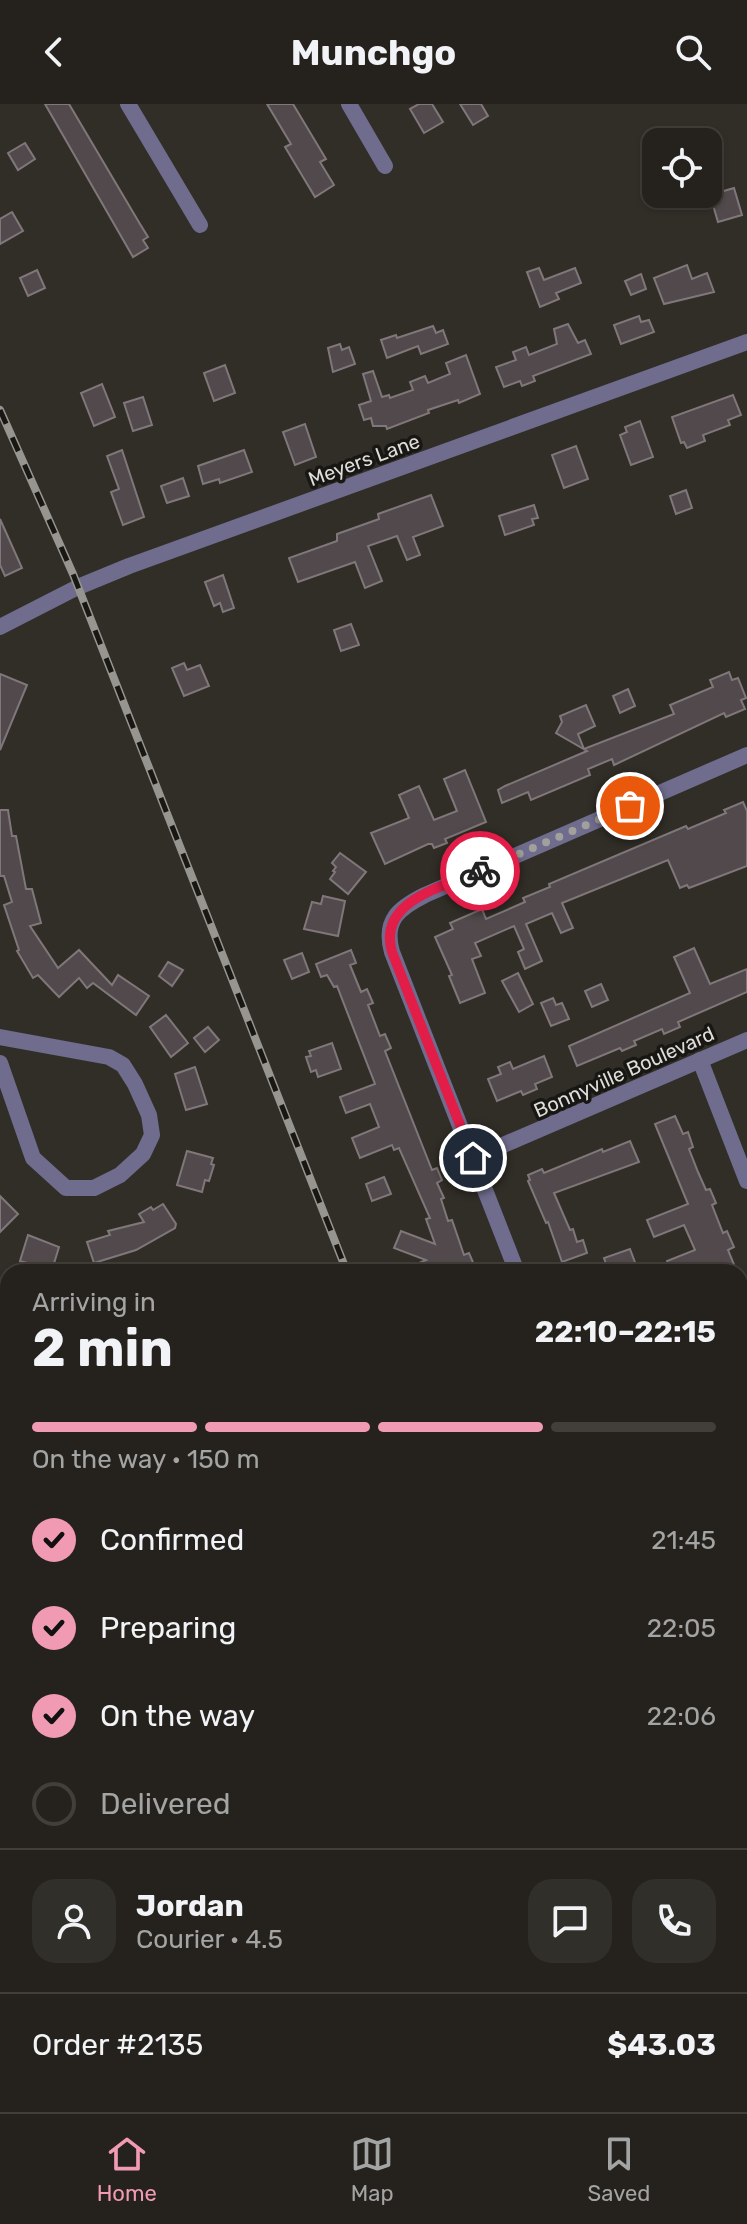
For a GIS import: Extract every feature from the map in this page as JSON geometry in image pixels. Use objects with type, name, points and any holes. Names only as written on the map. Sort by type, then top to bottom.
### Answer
[{"type":"street","points":[[128,104],[200,225]]},
{"type":"street","points":[[349,104],[385,166]]},
{"type":"street","name":"Meyers Lane","points":[[0,627],[78,587],[129,566],[747,342]]},
{"type":"street","points":[[514,1264],[392,952],[390,937],[394,917],[406,904],[425,895],[747,755]]},
{"type":"street","points":[[0,1037],[109,1057],[123,1065],[149,1115],[152,1135],[143,1154],[120,1175],[94,1188],[66,1188],[33,1158],[0,1063]]},
{"type":"street","name":"Bonnyville Boulevard","points":[[473,1158],[747,1040]]},
{"type":"street","points":[[700,1060],[747,1181]]},
{"type":"building","points":[[45,104],[69,104],[148,237],[143,240],[148,248],[133,257]]},
{"type":"building","points":[[267,104],[293,104],[326,159],[320,162],[334,185],[315,197],[285,147],[291,144]]},
{"type":"building","points":[[419,104],[432,104],[443,122],[424,133],[410,109]]},
{"type":"building","points":[[460,104],[481,104],[488,116],[473,125]]},
{"type":"building","points":[[25,143],[35,159],[18,170],[8,153]]},
{"type":"building","points":[[734,188],[742,215],[718,222],[714,208],[722,208],[722,192]]},
{"type":"building","points":[[12,212],[23,231],[0,244],[0,219]]},
{"type":"building","points":[[687,265],[692,279],[707,273],[714,292],[664,304],[654,278]]},
{"type":"building","points":[[539,268],[544,280],[575,268],[581,283],[556,293],[559,299],[540,307],[527,272]]},
{"type":"building","points":[[37,270],[45,288],[28,296],[20,278]]},
{"type":"building","points":[[641,274],[646,289],[631,295],[625,281]]},
{"type":"building","points":[[639,316],[641,322],[649,320],[654,332],[621,344],[614,325]]},
{"type":"building","points":[[568,324],[578,343],[585,340],[591,354],[533,376],[535,381],[522,386],[520,381],[504,387],[496,367],[516,360],[513,352],[526,347],[529,355],[557,344],[554,329]]},
{"type":"building","points":[[433,326],[436,333],[443,330],[448,344],[421,354],[418,346],[387,358],[381,340]]},
{"type":"building","points":[[340,344],[342,350],[349,347],[355,364],[333,372],[328,348]]},
{"type":"building","points":[[466,355],[480,394],[459,403],[458,400],[428,410],[429,413],[387,429],[386,426],[373,426],[371,418],[364,420],[359,405],[371,401],[363,374],[373,371],[382,397],[389,395],[390,398],[413,390],[410,382],[425,376],[428,383],[450,374],[446,363]]},
{"type":"building","points":[[225,365],[235,393],[214,401],[204,373]]},
{"type":"building","points":[[102,384],[115,417],[94,426],[81,393]]},
{"type":"building","points":[[733,395],[741,415],[728,420],[730,425],[703,435],[705,441],[687,448],[684,442],[681,443],[672,417]]},
{"type":"building","points":[[143,397],[152,425],[133,431],[124,403]]},
{"type":"building","points":[[640,421],[653,457],[631,465],[620,435],[627,432],[625,427]]},
{"type":"building","points":[[305,424],[316,457],[295,465],[283,432]]},
{"type":"building","points":[[576,446],[588,479],[564,488],[552,455]]},
{"type":"building","points":[[122,450],[144,517],[123,525],[111,492],[119,489],[107,456]]},
{"type":"building","points":[[244,450],[252,472],[220,483],[219,479],[203,484],[198,466]]},
{"type":"building","points":[[183,478],[189,496],[167,503],[161,486]]},
{"type":"building","points":[[686,490],[692,508],[676,514],[670,496]]},
{"type":"building","points":[[431,495],[443,526],[413,537],[420,555],[407,560],[397,536],[368,546],[382,581],[365,588],[355,562],[298,582],[289,558],[337,541],[337,534],[379,519],[378,514]]},
{"type":"building","points":[[534,505],[538,518],[532,519],[534,525],[505,535],[499,516]]},
{"type":"building","points":[[0,519],[22,568],[5,576],[0,565]]},
{"type":"building","points":[[223,575],[234,608],[223,612],[220,603],[214,606],[205,582]]},
{"type":"building","points":[[351,624],[359,645],[341,651],[334,630]]},
{"type":"building","points":[[184,663],[187,670],[200,665],[209,686],[184,696],[172,668]]},
{"type":"building","points":[[729,672],[732,680],[738,678],[746,698],[741,700],[745,709],[726,717],[724,713],[614,765],[612,759],[588,769],[590,775],[531,800],[528,792],[502,803],[498,790],[587,751],[556,733],[562,722],[560,716],[586,705],[595,726],[578,734],[584,749],[674,714],[670,705],[713,687],[710,680]]},
{"type":"building","points":[[0,674],[27,685],[0,750]]},
{"type":"building","points":[[628,689],[635,706],[620,713],[613,696]]},
{"type":"building","points":[[465,770],[486,822],[445,839],[447,843],[434,848],[428,844],[385,864],[371,833],[409,818],[399,795],[419,786],[434,820],[457,811],[444,779]]},
{"type":"building","points":[[743,802],[747,811],[747,866],[689,888],[687,885],[680,888],[668,860],[562,903],[573,928],[561,933],[552,913],[526,924],[542,961],[525,969],[518,952],[524,949],[514,926],[475,943],[481,956],[472,959],[485,993],[460,1003],[449,976],[452,975],[435,937],[453,929],[450,923],[482,909],[486,919],[525,902],[523,898],[550,887],[549,884],[686,826],[688,829],[726,813],[724,810]]},
{"type":"building","points":[[0,810],[8,810],[26,889],[32,889],[41,923],[30,926],[58,968],[79,950],[112,985],[118,975],[149,996],[136,1015],[93,983],[87,988],[79,978],[59,997],[38,975],[33,978],[17,951],[4,905],[12,902],[4,876],[0,876]]},
{"type":"building","points":[[340,853],[366,872],[348,894],[330,879],[336,867],[332,863]]},
{"type":"building","points":[[323,896],[345,901],[338,936],[304,929],[312,902],[321,904]]},
{"type":"building","points":[[694,948],[710,984],[747,969],[747,992],[678,1022],[680,1027],[664,1034],[662,1029],[634,1041],[636,1045],[622,1051],[620,1048],[577,1066],[569,1046],[690,993],[674,957]]},
{"type":"building","points":[[351,950],[356,963],[350,965],[361,992],[367,989],[373,1003],[368,1005],[380,1036],[385,1034],[391,1048],[385,1051],[432,1170],[437,1168],[442,1180],[437,1183],[444,1198],[441,1199],[448,1221],[452,1220],[464,1255],[469,1253],[474,1264],[417,1264],[426,1260],[394,1248],[401,1231],[435,1244],[426,1219],[430,1218],[399,1148],[394,1150],[392,1145],[360,1158],[352,1138],[379,1127],[370,1104],[346,1113],[340,1097],[375,1084],[337,986],[334,987],[327,975],[321,977],[316,964]]},
{"type":"building","points":[[302,953],[309,972],[292,979],[284,960]]},
{"type":"building","points":[[168,962],[183,970],[172,986],[159,976]]},
{"type":"building","points":[[518,973],[533,1004],[519,1012],[502,981]]},
{"type":"building","points":[[601,984],[608,1000],[592,1007],[585,991]]},
{"type":"building","points":[[553,998],[556,1005],[562,1003],[569,1019],[551,1026],[541,1003]]},
{"type":"building","points":[[166,1015],[188,1043],[171,1057],[150,1027]]},
{"type":"building","points":[[208,1027],[219,1040],[205,1052],[194,1038]]},
{"type":"building","points":[[332,1043],[341,1069],[318,1077],[316,1070],[311,1072],[306,1057],[311,1056],[309,1051]]},
{"type":"building","points":[[544,1056],[552,1077],[535,1084],[537,1089],[523,1095],[521,1091],[497,1101],[488,1079],[501,1074],[498,1067],[510,1062],[513,1069]]},
{"type":"building","points":[[195,1067],[207,1104],[186,1110],[175,1074]]},
{"type":"building","points":[[675,1116],[683,1134],[688,1132],[693,1147],[689,1149],[698,1172],[716,1203],[712,1205],[723,1233],[727,1231],[734,1247],[728,1250],[734,1264],[668,1264],[667,1261],[695,1250],[684,1225],[654,1237],[647,1220],[688,1204],[655,1124]]},
{"type":"building","points":[[630,1141],[639,1162],[554,1193],[570,1230],[573,1229],[577,1242],[583,1240],[587,1253],[562,1262],[528,1175],[542,1169],[544,1173]]},
{"type":"building","points":[[187,1151],[213,1158],[209,1181],[205,1180],[202,1192],[177,1185]]},
{"type":"building","points":[[384,1177],[391,1194],[372,1201],[366,1184]]},
{"type":"building","points":[[0,1196],[18,1214],[0,1232]]},
{"type":"building","points":[[163,1204],[176,1224],[175,1228],[136,1250],[94,1263],[87,1242],[110,1235],[108,1231],[144,1222],[139,1214]]},
{"type":"building","points":[[28,1235],[59,1247],[54,1264],[20,1261]]},
{"type":"building","points":[[630,1249],[636,1264],[606,1264],[604,1258]]},
{"type":"railway","points":[[0,410],[73,574],[344,1264]]},
{"type":"way so far","points":[[480,871],[630,806]]},
{"type":"route","points":[[473,1158],[392,952],[390,937],[394,917],[406,904],[480,871]]}]
